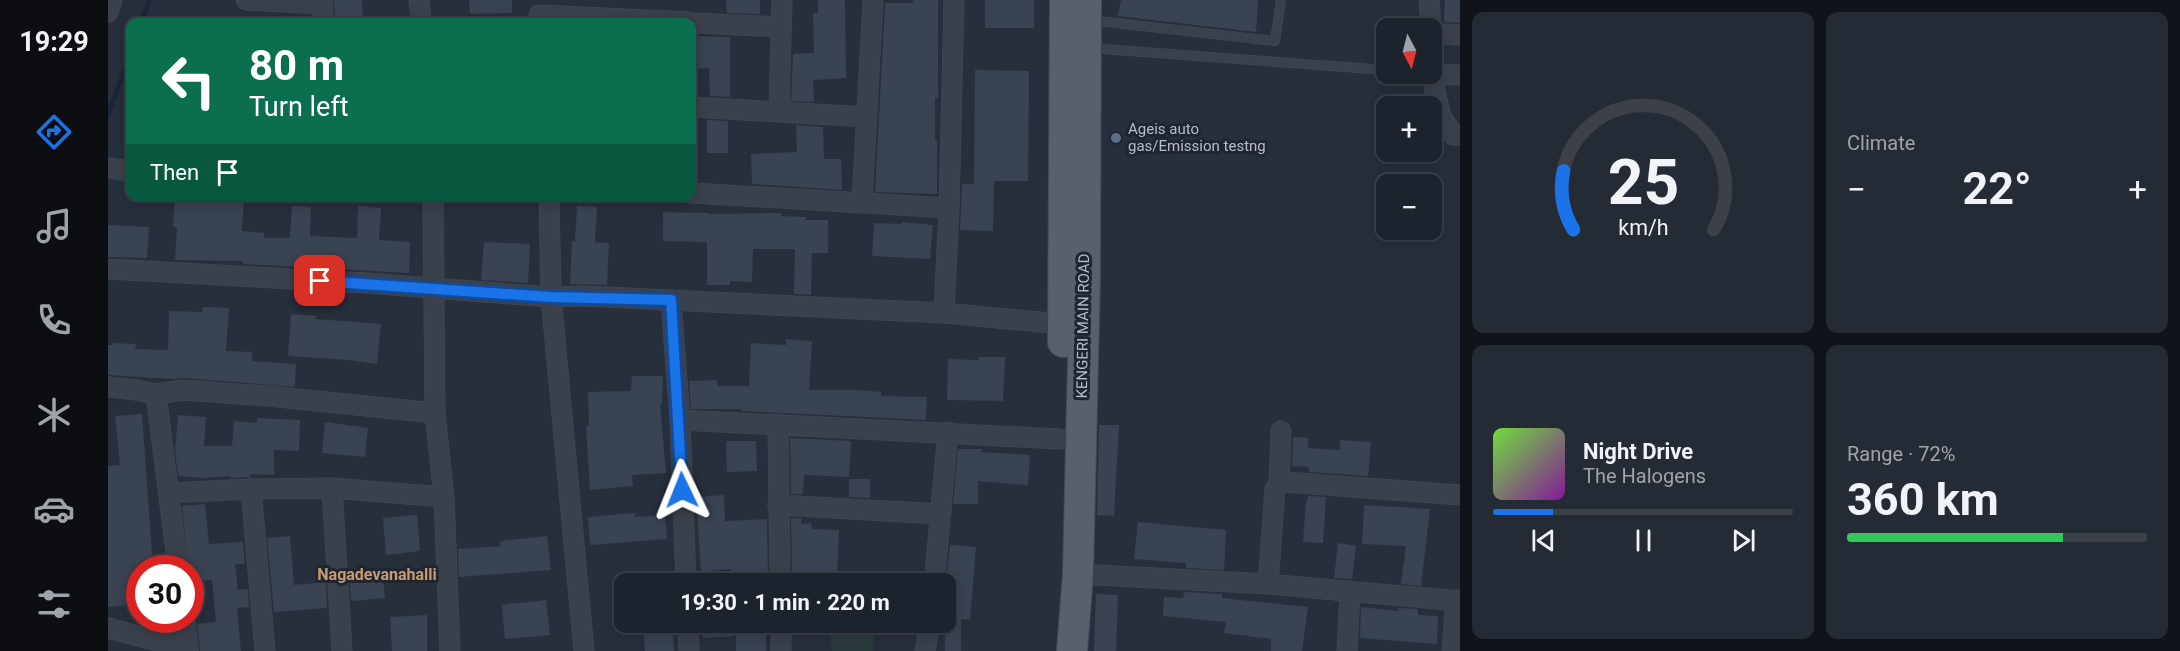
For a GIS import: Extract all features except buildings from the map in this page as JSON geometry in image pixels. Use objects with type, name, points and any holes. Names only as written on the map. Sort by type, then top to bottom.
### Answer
[{"type":"main road","name":"KENGERI MAIN ROAD","points":[[1072,651],[1078,574],[1073,325],[1081,17]]},
{"type":"main road","name":"KENGERI MAIN ROAD","points":[[1053,651],[1060,439],[1073,325],[1081,17]]},
{"type":"street","points":[[108,12],[112,0]]},
{"type":"street","points":[[246,0],[323,9]]},
{"type":"street","points":[[419,0],[421,18]]},
{"type":"street","points":[[779,112],[782,0]]},
{"type":"street","points":[[862,204],[873,0]]},
{"type":"street","points":[[944,313],[950,208],[954,0]]},
{"type":"street","points":[[1429,0],[1430,18]]},
{"type":"street","points":[[539,12],[630,18]]},
{"type":"street","points":[[696,22],[782,27]]},
{"type":"street","points":[[1442,34],[1460,35]]},
{"type":"street","points":[[1442,74],[1460,75]]},
{"type":"street","points":[[1432,84],[1440,116],[1453,135],[1460,135]]},
{"type":"street","points":[[696,107],[867,117]]},
{"type":"street","points":[[108,168],[126,170]]},
{"type":"street","points":[[696,193],[950,208]]},
{"type":"street","points":[[433,201],[435,413],[444,497],[450,651]]},
{"type":"street","points":[[549,201],[551,297],[584,651]]},
{"type":"street","points":[[108,269],[551,297],[671,300],[944,313],[1073,325]]},
{"type":"street","points":[[671,300],[680,420],[686,573]]},
{"type":"street","points":[[108,387],[156,394],[183,390],[246,394],[435,413]]},
{"type":"street","points":[[156,394],[177,555]]},
{"type":"street","points":[[680,420],[1060,439]]},
{"type":"street","points":[[778,424],[780,573]]},
{"type":"street","points":[[1279,484],[1281,431]]},
{"type":"street","points":[[935,573],[948,432]]},
{"type":"street","points":[[1268,584],[1275,489],[1279,484],[1285,482],[1460,495]]},
{"type":"street","points":[[170,493],[332,488],[444,497]]},
{"type":"street","points":[[332,488],[342,651]]},
{"type":"street","points":[[251,489],[265,651]]},
{"type":"street","points":[[778,505],[941,514]]},
{"type":"street","points":[[1078,574],[1268,584],[1458,600],[1452,651]]},
{"type":"street","points":[[1347,651],[1350,591]]},
{"type":"street","points":[[108,628],[188,650],[186,633]]},
{"type":"street","points":[[688,633],[689,651]]},
{"type":"street","points":[[781,633],[781,651]]},
{"type":"street","points":[[925,651],[928,633]]},
{"type":"lane","points":[[1081,17],[1275,41],[1281,0]]},
{"type":"lane","points":[[1081,17],[1376,68]]},
{"type":"shaded area","points":[[830,633],[874,633],[873,651],[832,651]]},
{"type":"waterway","points":[[143,18],[149,0]]},
{"type":"waterway","points":[[108,115],[126,67]]},
{"type":"place","name":"Ageis auto gas/Emission testng","points":[[1116,138]]},
{"type":"district","name":"Nagadevanahalli","points":[[377,574]]},
{"type":"route","points":[[320,281],[551,297],[671,300],[680,420],[682,490]]}]
